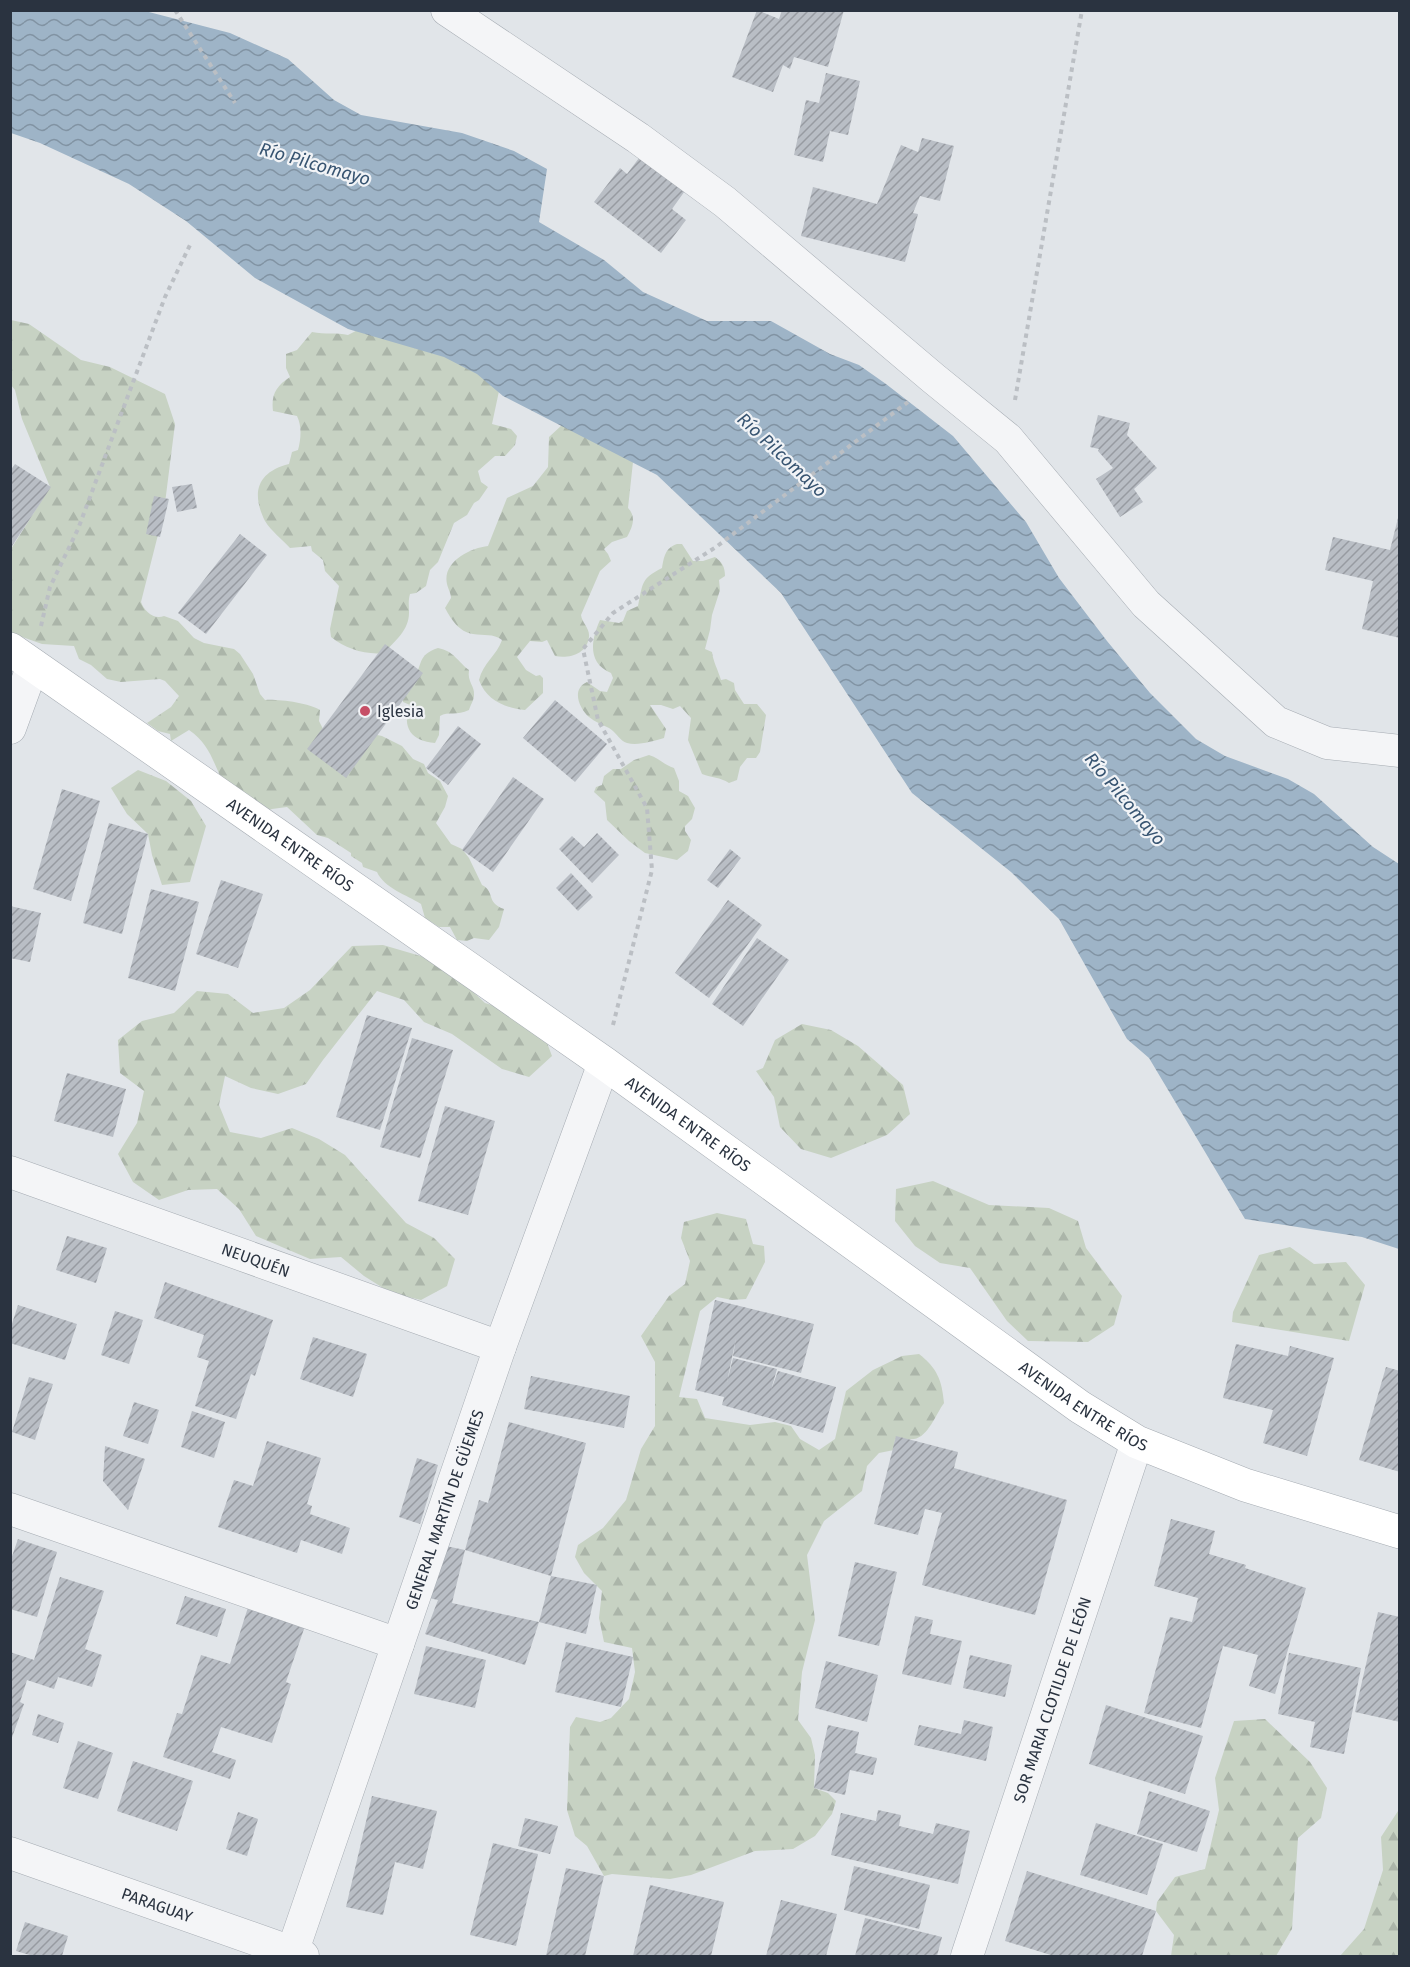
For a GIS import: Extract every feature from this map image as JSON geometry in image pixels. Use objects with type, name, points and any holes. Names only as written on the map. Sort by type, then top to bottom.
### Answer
[{"type":"street","points":[[447,10],[638,138],[725,202],[1008,439],[1146,604],[1276,722],[1327,743],[1400,751]]},
{"type":"street","points":[[10,728],[22,657]]},
{"type":"street","name":"AVENIDA ENTRE RÍOS","points":[[22,657],[604,1063],[1080,1407],[1137,1442],[1245,1485],[1400,1532]]},
{"type":"street","name":"GENERAL MARTÍN DE GÜEMES","points":[[296,1955],[398,1644],[500,1347],[604,1063]]},
{"type":"street","name":"NEUQUÉN","points":[[10,1172],[500,1347]]},
{"type":"street","name":"SOR MARIA CLOTILDE DE LEÓN","points":[[968,1956],[1137,1442]]},
{"type":"street","points":[[10,1509],[398,1644]]},
{"type":"street","name":"PARAGUAY","points":[[10,1853],[296,1955]]},
{"type":"path","points":[[176,10],[236,103]]},
{"type":"path","points":[[1008,439],[1082,10]]},
{"type":"path","points":[[22,657],[50,586],[78,529],[165,297],[190,245]]},
{"type":"path","points":[[604,1063],[652,870],[647,808],[598,720],[583,649],[613,613],[716,547],[917,395]]},
{"type":"green space","points":[[11,320],[29,324],[81,360],[110,367],[165,394],[175,424],[164,511],[142,605],[153,616],[164,616],[178,621],[194,638],[204,643],[234,649],[253,674],[260,694],[265,700],[309,705],[320,710],[319,721],[323,729],[382,736],[402,746],[413,759],[424,764],[428,773],[440,781],[448,796],[436,823],[451,844],[462,849],[482,885],[489,891],[492,900],[504,909],[499,927],[489,940],[474,938],[467,941],[457,940],[450,927],[439,927],[425,918],[421,904],[390,887],[377,872],[363,867],[362,863],[351,856],[351,853],[328,838],[317,835],[287,807],[272,809],[253,816],[225,785],[209,752],[196,735],[189,730],[171,741],[170,734],[158,731],[147,723],[171,707],[179,696],[165,681],[160,679],[121,682],[107,679],[91,665],[79,659],[74,646],[42,644],[11,633],[11,549],[50,487],[22,419],[15,390],[11,385]]},
{"type":"green space","points":[[373,322],[502,377],[492,424],[511,429],[517,436],[515,445],[505,456],[495,456],[478,471],[481,482],[488,487],[467,515],[454,523],[438,562],[430,570],[426,586],[410,594],[407,625],[384,653],[356,650],[331,637],[330,629],[339,586],[325,571],[323,560],[312,551],[311,546],[290,548],[270,528],[258,501],[260,485],[264,478],[270,472],[289,464],[292,452],[298,450],[299,446],[300,428],[297,416],[273,411],[276,391],[290,377],[286,368],[286,354],[297,350],[312,332],[348,335]]},
{"type":"green space","points":[[562,425],[633,462],[628,508],[631,511],[633,522],[627,537],[612,542],[604,549],[611,561],[600,571],[581,615],[589,634],[585,648],[571,656],[560,657],[555,656],[547,640],[530,641],[517,657],[526,670],[543,678],[543,693],[525,710],[497,702],[482,687],[479,680],[481,674],[502,640],[492,636],[468,633],[456,624],[445,608],[451,598],[447,576],[453,563],[459,558],[473,550],[488,546],[507,498],[533,486],[548,467],[549,437]]},
{"type":"green space","points":[[677,544],[682,544],[693,561],[715,557],[723,565],[725,576],[719,580],[720,590],[705,649],[712,652],[721,680],[726,679],[734,683],[735,690],[744,704],[757,704],[766,715],[760,752],[756,758],[747,758],[740,767],[737,780],[729,783],[702,774],[688,740],[691,718],[680,706],[673,709],[661,705],[650,705],[666,729],[664,738],[631,744],[589,717],[582,709],[578,699],[579,689],[587,682],[600,691],[607,692],[613,678],[611,673],[598,663],[593,650],[600,620],[619,623],[623,621],[627,611],[638,606],[646,579],[662,568],[668,550]]},
{"type":"green space","points":[[438,648],[452,654],[469,670],[474,695],[469,710],[440,716],[439,735],[435,743],[420,739],[410,732],[407,720],[410,705],[403,702],[403,691],[413,681],[424,657]]},
{"type":"green space","points":[[649,755],[674,768],[679,781],[679,791],[688,796],[695,808],[692,819],[685,826],[685,831],[691,840],[688,851],[677,860],[645,853],[629,841],[607,820],[605,802],[594,792],[596,787],[602,785],[604,776],[613,769],[621,769],[634,760]]},
{"type":"green space","points":[[138,770],[166,781],[191,801],[206,826],[190,882],[162,885],[148,834],[127,814],[111,788]]},
{"type":"green space","points":[[383,945],[441,962],[485,1003],[515,1012],[541,1027],[552,1056],[529,1077],[502,1069],[452,1034],[424,1022],[404,1000],[377,991],[306,1084],[278,1094],[251,1088],[225,1076],[219,1105],[230,1132],[261,1138],[292,1128],[319,1139],[345,1155],[406,1223],[434,1238],[455,1259],[447,1286],[421,1300],[391,1293],[364,1276],[341,1257],[310,1259],[256,1236],[239,1209],[217,1189],[188,1190],[159,1200],[133,1182],[118,1154],[137,1123],[144,1091],[120,1073],[118,1040],[142,1021],[174,1013],[197,991],[228,994],[253,1013],[284,1008],[310,990],[352,946]]},
{"type":"green space","points":[[802,1024],[831,1030],[858,1046],[903,1085],[910,1114],[887,1135],[831,1158],[801,1149],[780,1127],[774,1097],[756,1071],[763,1068],[775,1040]]},
{"type":"green space","points":[[933,1181],[989,1205],[1049,1208],[1078,1221],[1086,1248],[1122,1296],[1114,1325],[1088,1342],[1028,1341],[1007,1321],[970,1268],[940,1263],[915,1246],[895,1221],[896,1189]]},
{"type":"green space","points":[[717,1213],[746,1219],[753,1244],[764,1246],[765,1262],[746,1299],[732,1300],[717,1297],[700,1311],[679,1397],[697,1399],[705,1418],[750,1425],[775,1422],[791,1426],[800,1439],[819,1450],[835,1439],[846,1391],[873,1370],[902,1356],[919,1354],[930,1364],[940,1381],[944,1403],[923,1434],[914,1439],[895,1439],[894,1450],[879,1453],[867,1466],[862,1491],[824,1521],[807,1555],[815,1620],[802,1672],[798,1720],[811,1738],[815,1755],[814,1788],[828,1793],[836,1801],[832,1814],[815,1836],[793,1849],[755,1851],[691,1875],[670,1879],[612,1874],[604,1876],[587,1846],[575,1836],[567,1810],[570,1727],[576,1717],[600,1722],[611,1718],[629,1699],[635,1672],[632,1648],[604,1642],[599,1618],[602,1591],[584,1573],[575,1557],[578,1545],[603,1528],[626,1500],[641,1449],[655,1426],[655,1362],[641,1336],[669,1296],[685,1284],[690,1261],[681,1238],[684,1222]]},
{"type":"green space","points":[[1290,1247],[1314,1264],[1346,1262],[1365,1285],[1349,1341],[1232,1322],[1233,1312],[1259,1255]]},
{"type":"green space","points":[[1265,1719],[1310,1762],[1327,1788],[1321,1818],[1298,1838],[1292,1929],[1276,1956],[1171,1956],[1174,1935],[1156,1911],[1157,1902],[1175,1877],[1205,1869],[1219,1810],[1215,1778],[1234,1721]]},
{"type":"green space","points":[[1398,1811],[1399,1956],[1340,1956],[1364,1929],[1383,1870],[1381,1837]]},
{"type":"water","name":"Río Pilcomayo","points":[[11,10],[145,11],[230,33],[288,59],[334,100],[361,115],[462,133],[514,151],[547,169],[539,222],[604,260],[643,292],[707,321],[771,321],[830,354],[859,365],[953,436],[1026,522],[1059,578],[1107,641],[1150,693],[1196,739],[1225,756],[1288,779],[1314,794],[1373,847],[1399,864],[1399,1249],[1362,1237],[1245,1219],[1149,1058],[1127,1039],[1059,919],[1011,872],[912,793],[781,593],[657,475],[503,396],[477,374],[444,357],[348,329],[255,278],[186,221],[129,184],[40,143],[11,133]]},
{"type":"building","points":[[757,10],[779,19],[782,10],[844,10],[828,67],[794,57],[790,69],[783,65],[773,92],[732,77]]},
{"type":"building","points":[[826,73],[860,81],[848,135],[830,131],[823,162],[794,155],[806,100],[819,103]]},
{"type":"building","points":[[922,138],[954,146],[940,201],[920,196],[913,213],[918,214],[905,262],[801,236],[813,187],[877,204],[901,145],[918,152]]},
{"type":"building","points":[[642,154],[687,188],[672,209],[686,220],[661,253],[594,202],[620,168],[627,174]]},
{"type":"building","points":[[1098,415],[1130,423],[1127,435],[1157,468],[1134,489],[1143,502],[1120,517],[1096,479],[1113,468],[1098,451],[1099,449],[1090,447]]},
{"type":"building","points":[[15,464],[51,487],[10,549],[10,471]]},
{"type":"building","points":[[192,484],[197,508],[177,512],[172,487]]},
{"type":"building","points":[[154,496],[169,499],[160,537],[146,534]]},
{"type":"building","points":[[1399,514],[1400,638],[1362,629],[1373,581],[1325,570],[1333,537],[1390,550]]},
{"type":"building","points":[[240,534],[267,555],[206,634],[178,613]]},
{"type":"building","name":"Iglesia","points":[[385,644],[423,673],[346,778],[307,749]]},
{"type":"building","points":[[555,700],[607,744],[575,782],[523,738]]},
{"type":"building","points":[[458,726],[481,744],[448,785],[426,768]]},
{"type":"building","points":[[513,777],[544,799],[493,872],[462,850]]},
{"type":"building","points":[[62,789],[100,801],[71,901],[33,889]]},
{"type":"building","points":[[109,823],[148,834],[122,934],[83,923]]},
{"type":"building","points":[[597,833],[619,855],[592,883],[559,849],[572,836],[584,847]]},
{"type":"building","points":[[730,849],[741,858],[718,888],[707,880]]},
{"type":"building","points":[[571,873],[593,897],[578,911],[556,888]]},
{"type":"building","points":[[221,880],[263,894],[238,968],[196,954]]},
{"type":"building","points":[[151,889],[199,902],[175,991],[128,978]]},
{"type":"building","points":[[728,900],[762,925],[709,998],[675,973]]},
{"type":"building","points":[[10,906],[41,913],[30,962],[10,958]]},
{"type":"building","points":[[757,938],[789,960],[743,1026],[712,1004]]},
{"type":"building","points":[[367,1015],[412,1028],[380,1130],[336,1117]]},
{"type":"building","points":[[412,1038],[453,1050],[420,1158],[380,1147]]},
{"type":"building","points":[[67,1073],[126,1089],[113,1137],[54,1121]]},
{"type":"building","points":[[445,1106],[495,1121],[468,1215],[418,1201]]},
{"type":"building","points":[[67,1236],[107,1248],[96,1283],[56,1270]]},
{"type":"building","points":[[165,1282],[273,1320],[255,1376],[251,1374],[236,1419],[195,1406],[209,1361],[197,1357],[204,1335],[154,1318]]},
{"type":"building","points":[[715,1300],[814,1324],[801,1373],[733,1356],[736,1338],[727,1382],[733,1358],[777,1369],[771,1390],[778,1371],[836,1387],[823,1433],[722,1405],[724,1397],[695,1390]]},
{"type":"building","points":[[18,1305],[77,1324],[65,1360],[10,1343],[10,1330]]},
{"type":"building","points":[[115,1311],[143,1320],[129,1364],[101,1355]]},
{"type":"building","points":[[313,1337],[367,1354],[353,1397],[300,1379]]},
{"type":"building","points":[[1236,1344],[1288,1356],[1290,1346],[1334,1358],[1307,1456],[1263,1443],[1273,1410],[1223,1398]]},
{"type":"building","points":[[1386,1367],[1400,1371],[1400,1472],[1359,1460]]},
{"type":"building","points":[[531,1376],[630,1396],[624,1428],[524,1409]]},
{"type":"building","points":[[29,1377],[53,1384],[35,1440],[12,1432]]},
{"type":"building","points":[[134,1402],[159,1410],[148,1444],[123,1436]]},
{"type":"building","points":[[192,1411],[225,1422],[214,1458],[181,1447]]},
{"type":"building","points":[[509,1422],[586,1443],[551,1576],[465,1550],[479,1500],[488,1503]]},
{"type":"building","points":[[896,1436],[958,1452],[954,1468],[1067,1500],[1035,1615],[922,1585],[942,1513],[925,1509],[918,1535],[874,1524]]},
{"type":"building","points":[[267,1441],[321,1458],[307,1504],[312,1506],[310,1514],[350,1528],[342,1554],[301,1540],[297,1553],[218,1527],[234,1480],[253,1486]]},
{"type":"building","points":[[105,1446],[145,1459],[128,1510],[103,1481]]},
{"type":"building","points":[[417,1458],[438,1465],[420,1524],[399,1517]]},
{"type":"building","points":[[1171,1519],[1215,1531],[1209,1554],[1246,1565],[1245,1568],[1306,1588],[1275,1694],[1249,1686],[1258,1655],[1223,1646],[1201,1728],[1144,1713],[1170,1617],[1192,1622],[1198,1598],[1154,1586]]},
{"type":"building","points":[[18,1539],[57,1552],[37,1617],[10,1609],[10,1562]]},
{"type":"building","points":[[441,1545],[465,1550],[452,1603],[539,1622],[525,1665],[425,1634],[438,1600],[429,1598]]},
{"type":"building","points":[[855,1562],[897,1572],[879,1646],[838,1636]]},
{"type":"building","points":[[551,1576],[597,1585],[586,1634],[539,1622]]},
{"type":"building","points":[[60,1577],[104,1591],[85,1649],[102,1655],[92,1687],[58,1677],[54,1689],[27,1680],[20,1702],[24,1704],[10,1743],[10,1652],[34,1660]]},
{"type":"building","points":[[185,1596],[226,1609],[217,1637],[176,1624]]},
{"type":"building","points":[[250,1601],[307,1620],[286,1682],[291,1684],[272,1743],[221,1727],[212,1752],[236,1760],[230,1779],[163,1757],[177,1713],[182,1714],[201,1655],[230,1664]]},
{"type":"building","points":[[1378,1612],[1400,1617],[1400,1722],[1355,1712]]},
{"type":"building","points":[[915,1616],[933,1620],[930,1634],[962,1641],[951,1685],[902,1674]]},
{"type":"building","points":[[566,1642],[633,1657],[621,1707],[555,1692]]},
{"type":"building","points":[[426,1646],[486,1660],[475,1708],[414,1694]]},
{"type":"building","points":[[1289,1653],[1361,1668],[1344,1754],[1310,1747],[1315,1722],[1278,1714]]},
{"type":"building","points":[[970,1655],[1012,1665],[1005,1697],[963,1688]]},
{"type":"building","points":[[826,1661],[878,1675],[867,1722],[815,1708]]},
{"type":"building","points":[[1106,1705],[1203,1736],[1185,1794],[1089,1764]]},
{"type":"building","points":[[38,1714],[64,1723],[58,1743],[32,1735]]},
{"type":"building","points":[[964,1720],[993,1727],[986,1761],[914,1745],[919,1725],[961,1734]]},
{"type":"building","points":[[828,1725],[859,1732],[855,1753],[877,1758],[873,1775],[850,1770],[845,1795],[814,1788]]},
{"type":"building","points":[[78,1741],[113,1753],[98,1799],[63,1788]]},
{"type":"building","points":[[133,1761],[193,1781],[177,1831],[117,1811]]},
{"type":"building","points":[[1149,1791],[1210,1811],[1197,1852],[1137,1834]]},
{"type":"building","points":[[372,1796],[437,1811],[423,1869],[395,1862],[383,1915],[346,1907]]},
{"type":"building","points":[[878,1810],[901,1815],[899,1826],[933,1834],[936,1823],[970,1831],[958,1884],[831,1855],[841,1813],[876,1821]]},
{"type":"building","points":[[238,1812],[258,1819],[247,1856],[226,1849]]},
{"type":"building","points":[[525,1818],[558,1826],[550,1854],[518,1846]]},
{"type":"building","points":[[1096,1823],[1163,1844],[1147,1895],[1080,1875]]},
{"type":"building","points":[[493,1843],[538,1854],[516,1946],[470,1935]]},
{"type":"building","points":[[854,1866],[930,1885],[919,1929],[844,1910]]},
{"type":"building","points":[[566,1868],[604,1876],[585,1956],[546,1956]]},
{"type":"building","points":[[1027,1871],[1156,1911],[1142,1956],[1054,1956],[1005,1941]]},
{"type":"building","points":[[650,1885],[724,1902],[711,1956],[633,1956]]},
{"type":"building","points":[[781,1900],[837,1914],[826,1956],[766,1956]]},
{"type":"building","points":[[865,1918],[942,1937],[937,1956],[855,1956]]},
{"type":"building","points":[[25,1922],[68,1936],[62,1956],[33,1956],[16,1951]]},
{"type":"place","name":"Iglesia","points":[[365,711]]}]
